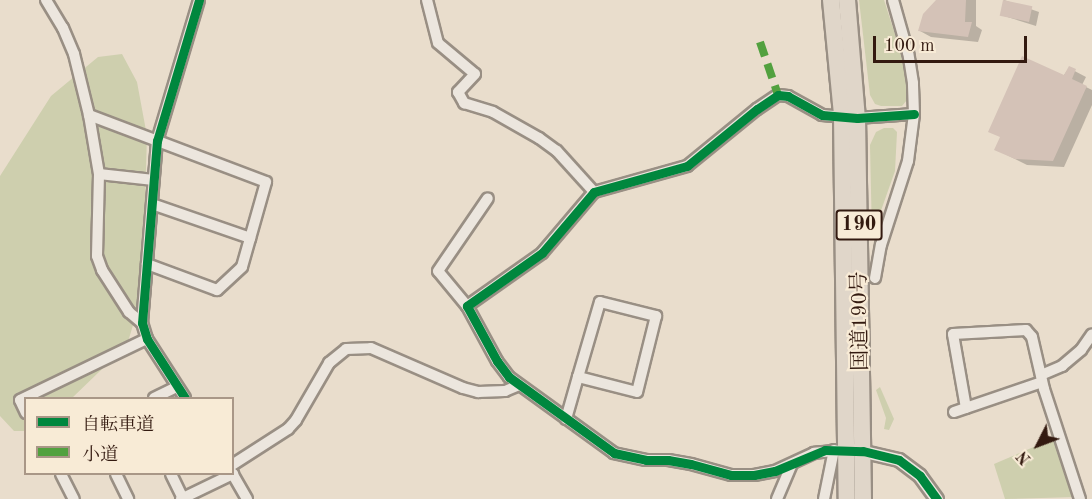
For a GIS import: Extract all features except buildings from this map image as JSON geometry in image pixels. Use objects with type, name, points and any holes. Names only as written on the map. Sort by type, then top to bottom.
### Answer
[{"type":"highway","name":"国道190号","points":[[831,0],[849,117],[840,450],[847,499]]},
{"type":"highway","name":"国道190号","points":[[847,0],[863,499]]},
{"type":"street","points":[[46,0],[63,28],[74,54],[89,115],[99,174],[100,263],[129,312],[142,323]]},
{"type":"street","points":[[184,397],[147,339],[142,323],[157,141],[199,0]]},
{"type":"street","points":[[427,0],[438,43],[475,74],[458,92],[464,103],[493,112],[539,138],[557,151],[594,192]]},
{"type":"street","points":[[875,278],[881,245],[908,161],[914,114],[913,83],[908,53],[899,14],[893,0]]},
{"type":"street","points":[[467,306],[542,253],[594,192],[687,166],[757,109],[778,95],[788,96],[822,115],[849,117],[914,114]]},
{"type":"street","points":[[89,115],[266,182],[242,267],[217,290],[147,264]]},
{"type":"street","points":[[99,174],[154,180]]},
{"type":"street","points":[[488,198],[438,271],[467,306],[496,362],[519,385],[614,453],[646,460],[668,460],[731,475],[754,475],[775,471],[814,453],[840,450],[863,451],[899,459],[920,476],[937,499]]},
{"type":"street","points":[[152,204],[250,238]]},
{"type":"street","points":[[566,419],[578,377],[600,302],[656,316],[637,392],[578,377]]},
{"type":"street","points":[[966,408],[953,334],[1026,330],[1032,337],[1042,379],[1080,499]]},
{"type":"street","points":[[954,412],[1042,379],[1081,350],[1092,334]]},
{"type":"street","points":[[26,397],[147,339]]},
{"type":"street","points":[[234,469],[288,429],[296,420],[329,363],[346,349],[371,348],[463,388],[478,392],[505,391],[519,385]]},
{"type":"street","points":[[158,397],[177,387]]},
{"type":"street","points":[[824,499],[840,450]]},
{"type":"street","points":[[777,499],[792,464]]},
{"type":"street","points":[[234,472],[246,499]]},
{"type":"street","points":[[62,475],[74,499]]},
{"type":"street","points":[[116,475],[128,499]]},
{"type":"street","points":[[171,475],[182,499],[224,475]]},
{"type":"green space","points":[[859,0],[884,0],[900,50],[906,81],[907,100],[902,106],[875,104],[870,95]]},
{"type":"green space","points":[[122,54],[137,82],[147,136],[145,201],[150,269],[127,345],[73,397],[24,397],[24,431],[14,431],[0,416],[0,176],[51,96],[98,57]]},
{"type":"green space","points":[[884,128],[893,128],[897,132],[895,171],[872,236],[870,145],[876,132]]},
{"type":"green space","points":[[880,387],[894,419],[889,430],[884,429],[886,418],[876,390]]},
{"type":"green space","points":[[1057,437],[1076,497],[1005,499],[994,464]]},
{"type":"marked path","points":[[760,42],[778,95]]},
{"type":"cycle path","points":[[184,397],[147,339],[142,323],[157,141],[199,0]]},
{"type":"cycle path","points":[[914,114],[857,118],[822,115],[788,96],[778,95],[757,109],[687,166],[594,192],[542,253],[467,306],[497,361],[509,377],[614,453],[646,460],[668,460],[691,464],[731,475],[754,475],[775,471],[825,450],[863,451],[899,460],[920,476],[937,499]]}]
